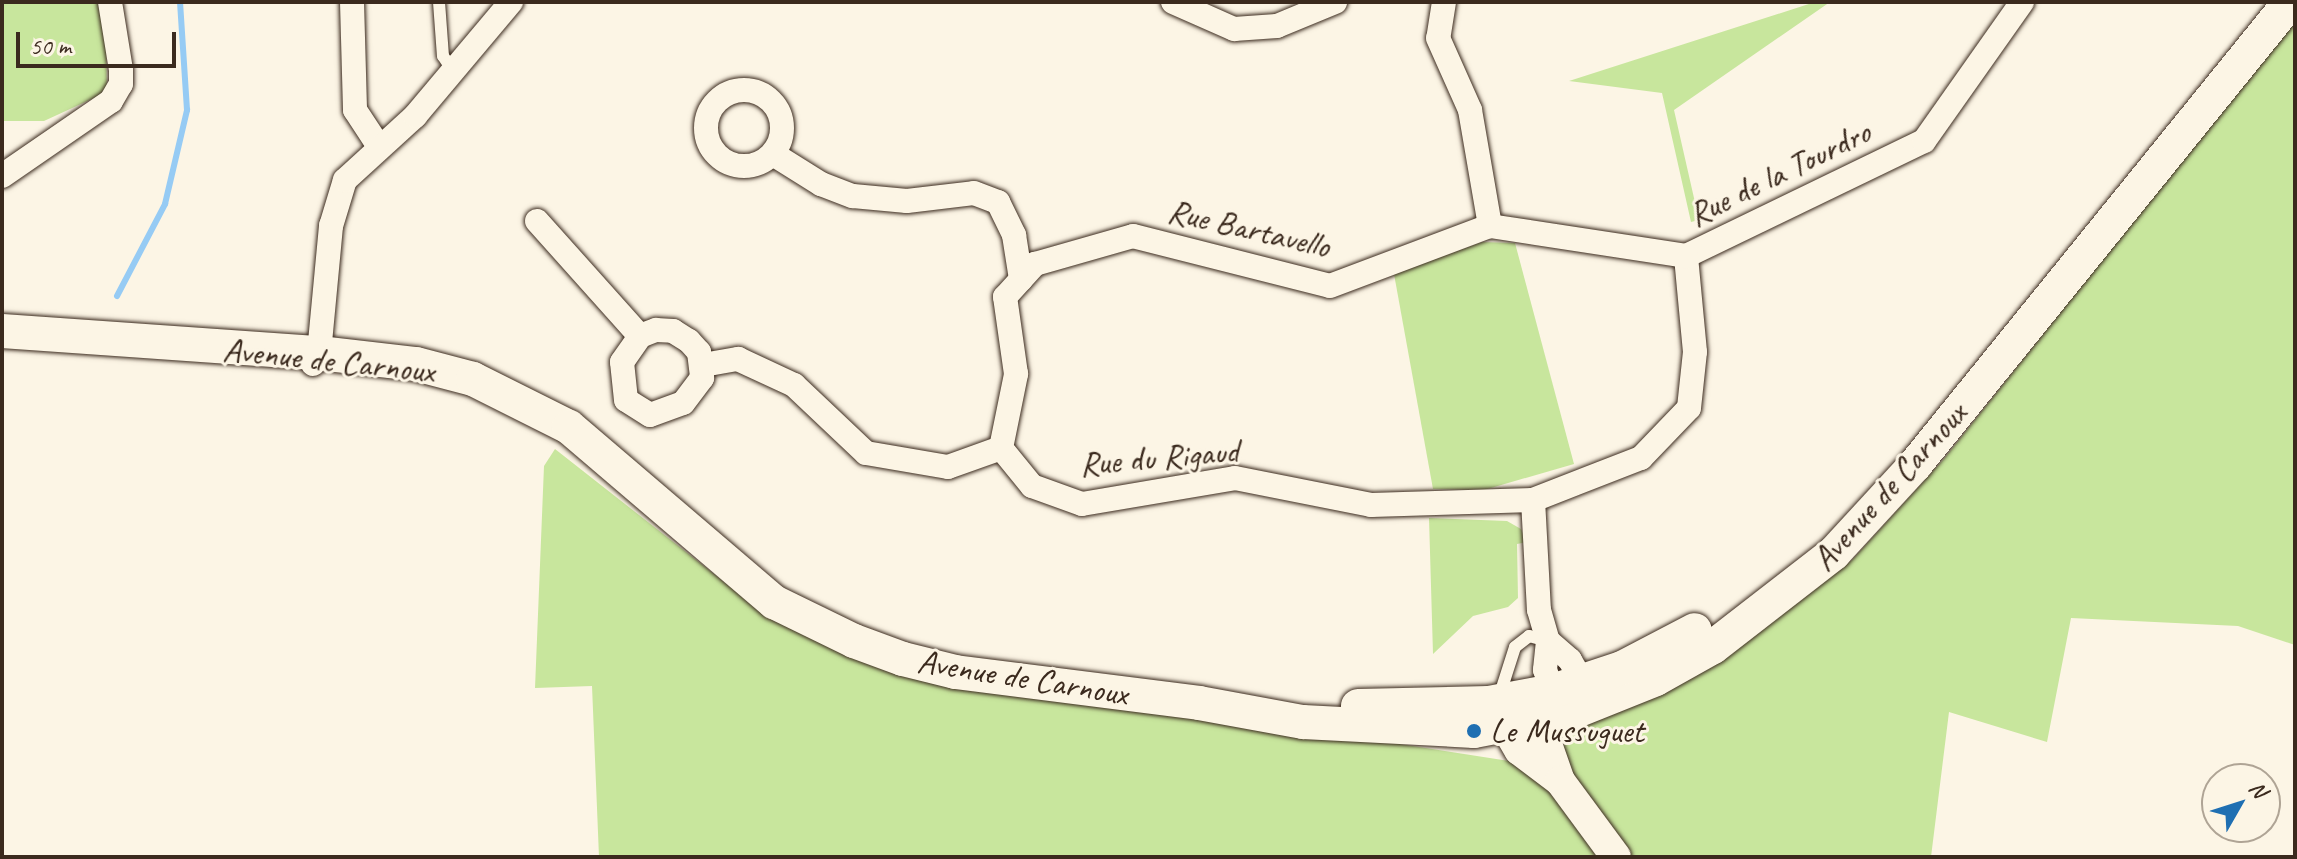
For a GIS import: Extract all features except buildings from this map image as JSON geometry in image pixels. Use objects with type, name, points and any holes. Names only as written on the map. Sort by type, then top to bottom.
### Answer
[{"type":"main road","name":"Avenue de Carnoux","points":[[1538,704],[1678,641],[1752,596],[1829,536],[1903,457],[2263,2]]},
{"type":"main road","name":"Avenue de Carnoux","points":[[2,331],[315,359],[416,364],[473,379],[569,427],[618,473],[774,602],[854,641],[955,672],[1199,703],[1303,722],[1410,731],[1656,679],[1713,647],[1834,553],[1915,465],[2290,2]]},
{"type":"main road","name":"Avenue de Carnoux","points":[[2,321],[105,338]]},
{"type":"street","points":[[2,176],[111,101],[121,84],[110,2]]},
{"type":"street","points":[[352,2],[355,110],[380,148]]},
{"type":"street","points":[[315,359],[331,226],[340,190],[352,171],[380,148],[446,78],[511,2]]},
{"type":"street","points":[[1173,2],[1234,29],[1277,26],[1335,2]]},
{"type":"street","points":[[1444,2],[1438,38],[1470,110],[1490,226],[1686,256]]},
{"type":"street","name":"Rue de la Tourdro","points":[[1533,500],[1641,458],[1689,408],[1695,352],[1686,256],[1924,141],[2022,2]]},
{"type":"street","points":[[703,365],[738,359],[794,385],[866,453],[948,467],[1001,448],[1016,374],[1005,297],[1028,272],[998,202],[974,193],[907,201],[853,196],[821,184],[773,154]]},
{"type":"street","points":[[2,176],[6,169],[2,158],[32,157]]},
{"type":"street","points":[[537,221],[640,336]]},
{"type":"street","name":"Rue Bartavello","points":[[1028,272],[1133,236],[1330,286],[1490,226]]},
{"type":"street","points":[[673,331],[689,341],[703,365],[702,378],[683,403],[666,412],[636,410],[626,400],[622,362],[640,336],[673,331]]},
{"type":"street","name":"Rue du Rigaud","points":[[1001,448],[1032,486],[1082,504],[1235,478],[1371,505],[1533,500]]},
{"type":"street","points":[[1533,500],[1539,610],[1548,641],[1570,660],[1538,704],[1519,750],[1560,781],[1616,857]]},
{"type":"lane","points":[[439,2],[446,78]]},
{"type":"lane","points":[[1538,704],[1505,688],[1515,647],[1529,636],[1548,641]]},
{"type":"green space","points":[[2,2],[105,2],[107,92],[44,121],[2,121]]},
{"type":"green space","points":[[1815,2],[1830,2],[1674,110],[1699,220],[1691,222],[1662,93],[1569,81]]},
{"type":"green space","points":[[2295,18],[2295,645],[2238,626],[2071,618],[2047,742],[1949,712],[1931,857],[1630,857],[1569,773],[1561,731],[1731,654],[1852,560],[1943,460]]},
{"type":"green space","points":[[1482,242],[1515,243],[1574,464],[1484,490],[1433,489],[1394,274]]},
{"type":"green space","points":[[555,449],[774,621],[874,662],[1509,761],[1548,784],[1601,857],[599,857],[592,686],[535,688],[544,466]]},
{"type":"green space","points":[[1429,518],[1507,521],[1521,529],[1527,542],[1517,544],[1518,598],[1508,607],[1473,616],[1433,654]]},
{"type":"waterway","points":[[117,296],[165,204],[187,110],[180,2]]},
{"type":"place","name":"Le Mussuguet","points":[[1474,731]]}]
